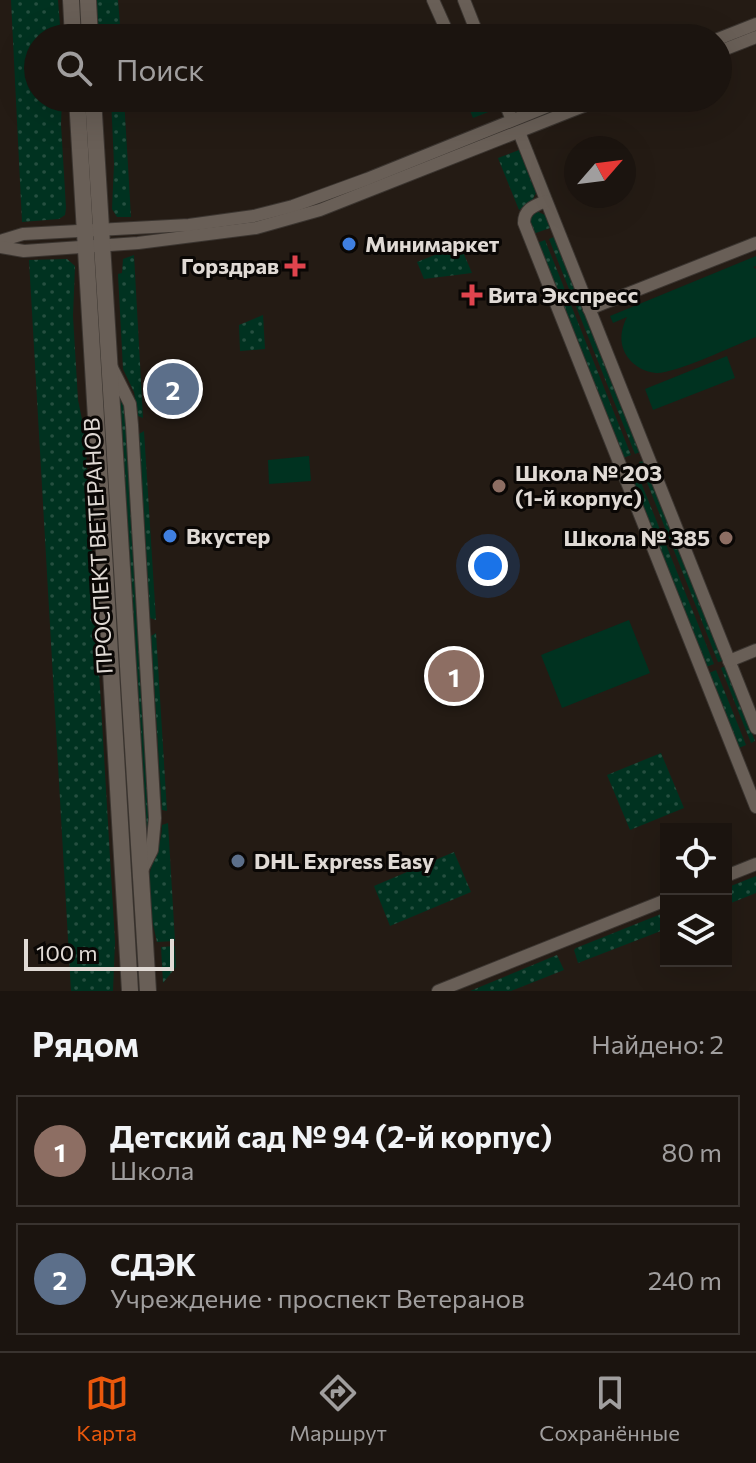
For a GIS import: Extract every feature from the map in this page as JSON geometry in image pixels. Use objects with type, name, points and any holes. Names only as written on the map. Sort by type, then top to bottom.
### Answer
[{"type":"main road","points":[[71,0],[72,24]]},
{"type":"main road","points":[[88,0],[89,24]]},
{"type":"main road","name":"ПРОСПЕКТ ВЕТЕРАНОВ","points":[[79,112],[110,364],[148,991]]},
{"type":"main road","name":"ПРОСПЕКТ ВЕТЕРАНОВ","points":[[93,112],[94,239],[130,991]]},
{"type":"street","points":[[433,0],[444,24]]},
{"type":"street","points":[[464,0],[472,24]]},
{"type":"street","points":[[732,33],[756,24]]},
{"type":"street","points":[[732,46],[756,37]]},
{"type":"street","points":[[509,112],[512,120]]},
{"type":"street","points":[[94,239],[225,221],[293,206],[532,112]]},
{"type":"street","points":[[0,244],[23,234],[94,239],[203,237],[296,218],[569,112]]},
{"type":"street","points":[[519,132],[756,728]]},
{"type":"street","points":[[546,201],[528,209],[524,223],[751,780],[756,807]]},
{"type":"street","points":[[589,309],[756,243]]},
{"type":"street","points":[[729,661],[756,650]]},
{"type":"street","points":[[732,874],[756,864]]},
{"type":"street","points":[[438,991],[660,902]]},
{"type":"green space","points":[[11,0],[58,0],[60,24],[24,24],[24,112],[61,112],[65,215],[59,219],[22,222]]},
{"type":"green space","points":[[96,0],[118,0],[120,24],[97,24]]},
{"type":"green space","points":[[112,112],[125,112],[131,217],[117,217],[112,209]]},
{"type":"green space","points":[[471,112],[488,112],[473,118]]},
{"type":"green space","points":[[519,150],[536,193],[532,201],[519,210],[498,158]]},
{"type":"green space","points":[[536,211],[545,215],[550,228],[533,234],[528,221],[531,213]]},
{"type":"green space","points":[[554,237],[640,452],[635,454],[549,239]]},
{"type":"green space","points":[[545,240],[631,455],[623,458],[537,243]]},
{"type":"green space","points":[[460,245],[472,273],[424,279],[417,262]]},
{"type":"green space","points":[[134,255],[143,418],[138,416],[134,392],[123,369],[118,274],[122,273],[123,259]]},
{"type":"green space","points":[[756,256],[756,266],[753,267],[756,269],[756,337],[665,372],[647,371],[628,357],[621,340],[627,317],[613,323],[610,316]]},
{"type":"green space","points":[[67,259],[75,266],[73,316],[78,400],[85,434],[115,942],[113,991],[71,991],[29,260]]},
{"type":"green space","points":[[263,315],[265,349],[240,351],[239,325]]},
{"type":"green space","points":[[727,356],[735,378],[653,410],[645,389]]},
{"type":"green space","points":[[119,395],[125,408],[150,828],[147,847]]},
{"type":"green space","points":[[144,431],[156,620],[150,618],[139,434]]},
{"type":"green space","points":[[309,456],[311,481],[269,484],[268,460]]},
{"type":"green space","points":[[643,461],[723,661],[718,662],[639,462]]},
{"type":"green space","points":[[634,465],[714,664],[706,667],[627,467]]},
{"type":"green space","points":[[629,620],[650,673],[562,708],[541,655]]},
{"type":"green space","points":[[156,633],[167,811],[162,810],[151,636]]},
{"type":"green space","points":[[725,666],[755,741],[751,743],[721,668]]},
{"type":"green space","points":[[716,670],[746,745],[739,748],[709,673]]},
{"type":"green space","points":[[661,753],[684,808],[630,830],[607,775]]},
{"type":"green space","points":[[168,823],[175,941],[157,942],[148,884],[162,825]]},
{"type":"green space","points":[[454,852],[471,892],[390,926],[374,886]]},
{"type":"green space","points":[[756,876],[756,893],[732,903],[732,886]]},
{"type":"green space","points":[[660,914],[660,931],[578,963],[576,948]]},
{"type":"green space","points":[[175,946],[176,967],[163,983],[161,947]]},
{"type":"green space","points":[[557,955],[564,970],[511,991],[470,991]]},
{"type":"place","name":"Минимаркет","points":[[349,244]]},
{"type":"place","name":"Горздрав","points":[[295,266]]},
{"type":"place","name":"Вита Экспресс","points":[[472,295]]},
{"type":"place","name":"СДЭК","points":[[173,389]]},
{"type":"place","name":"Школа № 203 (1-й корпус)","points":[[499,486]]},
{"type":"place","name":"Вкустер","points":[[170,536]]},
{"type":"place","name":"Школа № 385","points":[[726,538]]},
{"type":"place","name":"Детский сад № 94 (2-й корпус)","points":[[454,676]]},
{"type":"place","name":"DHL Express Easy","points":[[238,861]]}]
